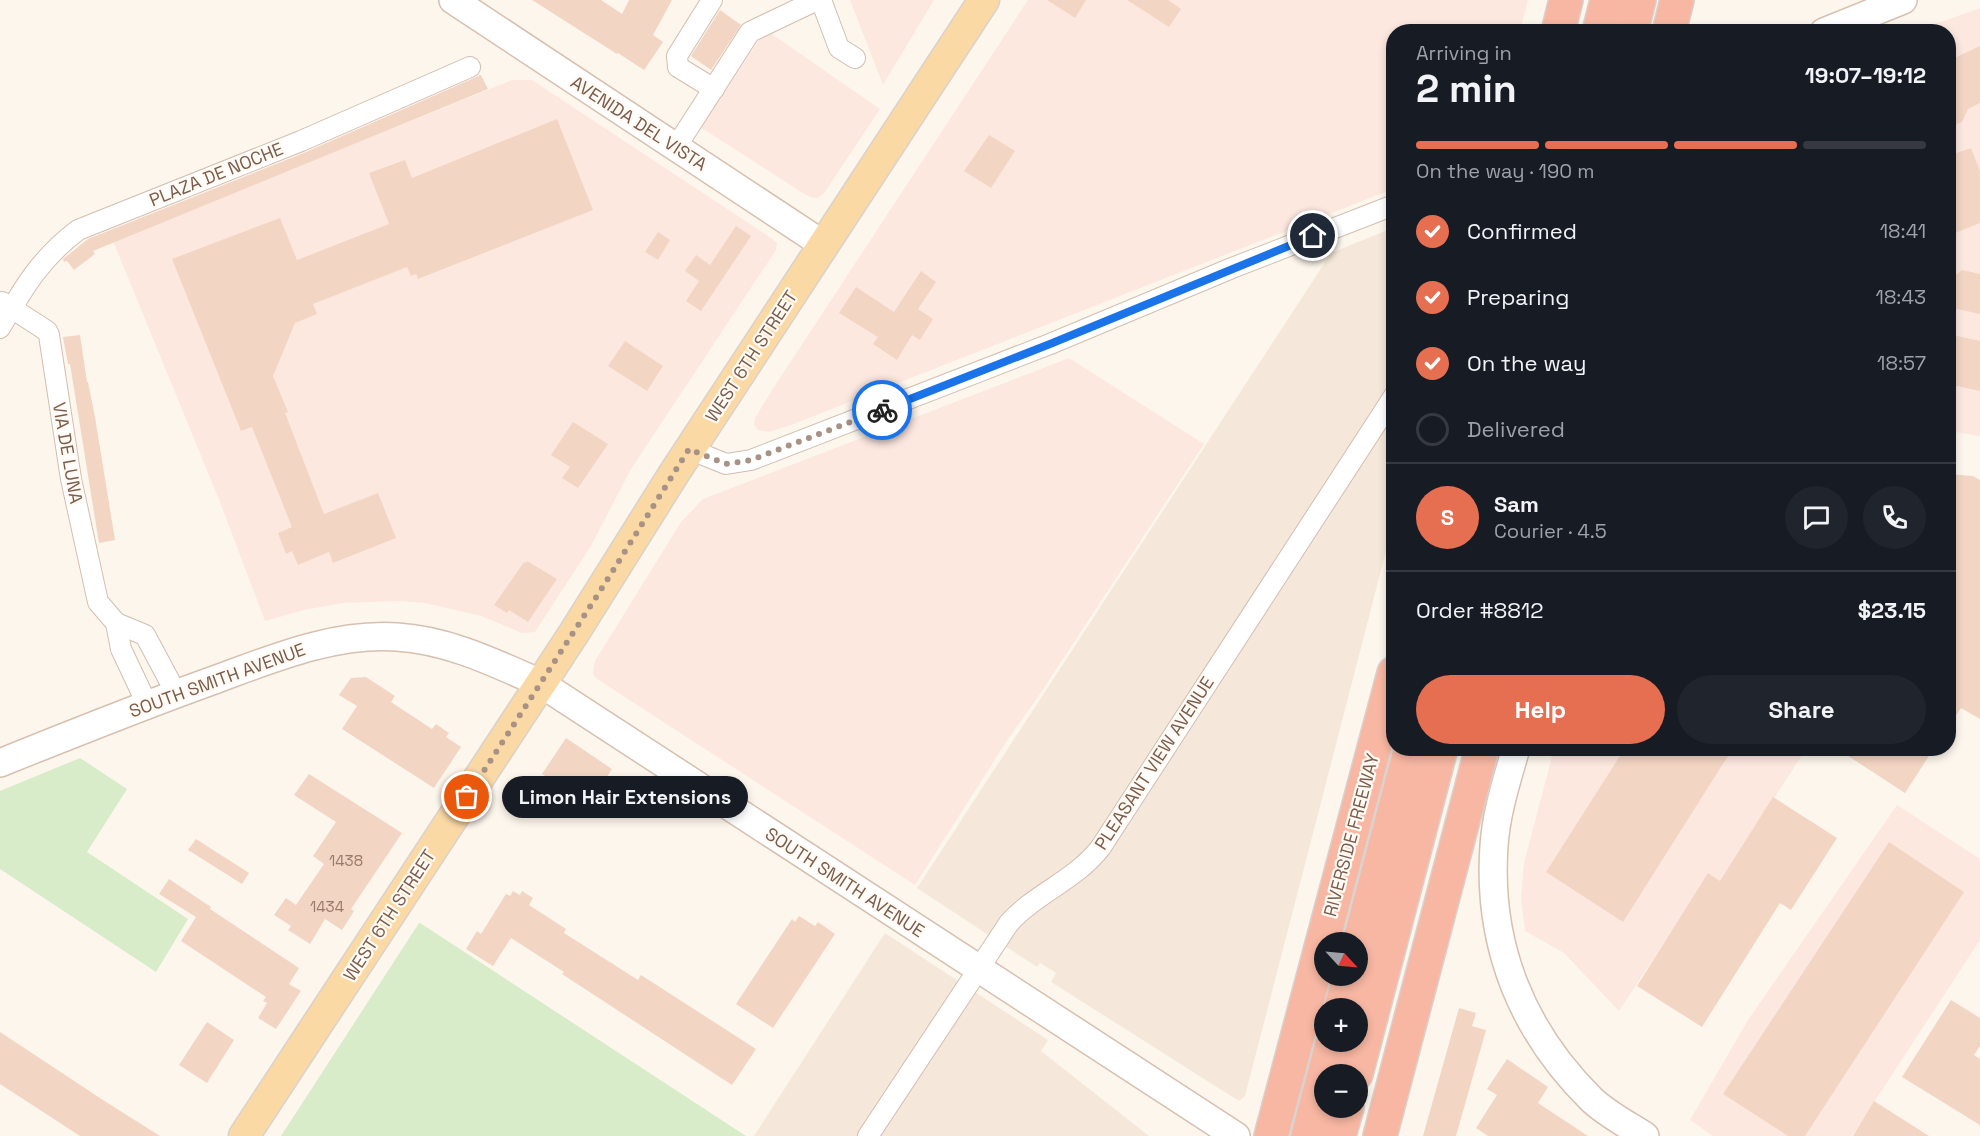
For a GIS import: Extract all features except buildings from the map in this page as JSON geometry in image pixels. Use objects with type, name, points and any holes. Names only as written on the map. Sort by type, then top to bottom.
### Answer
[{"type":"highway","points":[[1560,24],[1566,0]]},
{"type":"highway","points":[[1601,24],[1608,0]]},
{"type":"highway","points":[[1633,24],[1639,0]]},
{"type":"highway","points":[[1671,24],[1677,0]]},
{"type":"highway","name":"RIVERSIDE FREEWAY","points":[[1271,1136],[1386,703]]},
{"type":"highway","points":[[1362,932],[1409,756]]},
{"type":"highway","points":[[1359,1064],[1439,756]]},
{"type":"highway","points":[[1380,1136],[1480,756]]},
{"type":"highway","points":[[1308,1136],[1330,1052]]},
{"type":"highway","points":[[1339,1136],[1344,1118]]},
{"type":"main road","name":"AVENIDA DEL VISTA","points":[[453,0],[824,245]]},
{"type":"main road","name":"WEST 6TH STREET","points":[[244,1136],[604,585],[689,449],[984,0]]},
{"type":"main road","points":[[1844,24],[1903,0]]},
{"type":"main road","name":"SOUTH SMITH AVENUE","points":[[1,761],[176,693],[305,647],[364,638],[397,637],[429,642],[462,651],[540,683],[1236,1136]]},
{"type":"main road","points":[[1513,756],[1502,798],[1494,845],[1493,896],[1502,950],[1520,1002],[1551,1054],[1594,1101],[1645,1136]]},
{"type":"street","points":[[712,0],[677,56],[678,67],[714,89]]},
{"type":"street","points":[[676,147],[750,32],[819,0],[839,48],[855,58]]},
{"type":"street","name":"PLAZA DE NOCHE","points":[[0,328],[6,304],[60,244],[78,230],[300,141],[470,67]]},
{"type":"street","points":[[689,449],[726,464],[751,460],[1050,344],[1242,264],[1386,208]]},
{"type":"street","name":"VIA DE LUNA","points":[[6,304],[47,331],[49,335],[71,479],[98,602],[116,623],[145,635],[176,693]]},
{"type":"street","name":"PLEASANT VIEW AVENUE","points":[[868,1136],[1016,915],[1086,865],[1101,847],[1386,408]]},
{"type":"street","name":"VIA DE LUNA","points":[[116,623],[121,649],[147,704]]},
{"type":"shaded area","points":[[850,0],[934,0],[883,85]]},
{"type":"shaded area","points":[[1028,0],[1528,0],[1522,24],[1386,24],[1386,192],[791,425],[769,432],[758,430],[754,424],[755,418]]},
{"type":"shaded area","points":[[1980,8],[1980,436],[1956,432],[1956,24],[1935,24]]},
{"type":"shaded area","points":[[766,30],[880,109],[825,192],[818,198],[806,195],[700,127]]},
{"type":"shaded area","points":[[512,80],[532,80],[771,238],[777,243],[776,250],[631,469],[591,546],[535,632],[522,633],[481,616],[425,603],[400,601],[343,603],[304,610],[265,621],[220,502],[113,241]]},
{"type":"shaded area","points":[[1386,231],[1386,551],[1245,1096],[1239,1101],[1051,982],[1056,973],[1040,963],[1037,967],[917,888],[1331,253]]},
{"type":"shaded area","points":[[1069,358],[1204,444],[1008,739],[915,885],[597,679],[593,674],[595,661],[681,522],[703,499]]},
{"type":"shaded area","points":[[1552,756],[1801,756],[1720,882],[1709,874],[1619,1011],[1564,953],[1525,931],[1521,899],[1524,863]]},
{"type":"shaded area","points":[[1897,805],[1980,859],[1980,940],[1852,1136],[1713,1136],[1690,1120],[1748,1020]]},
{"type":"shaded area","points":[[885,933],[1048,1040],[1041,1051],[1149,1136],[754,1136]]},
{"type":"green space","points":[[80,758],[127,789],[87,852],[188,919],[156,972],[0,869],[0,791]]},
{"type":"green space","points":[[420,923],[746,1136],[281,1136]]},
{"type":"way so far","points":[[467,797],[574,633],[689,449],[726,464],[751,460],[882,410]]},
{"type":"place","name":"Limon Hair Extensions","points":[[467,797]]},
{"type":"route","points":[[882,410],[1313,236]]}]
